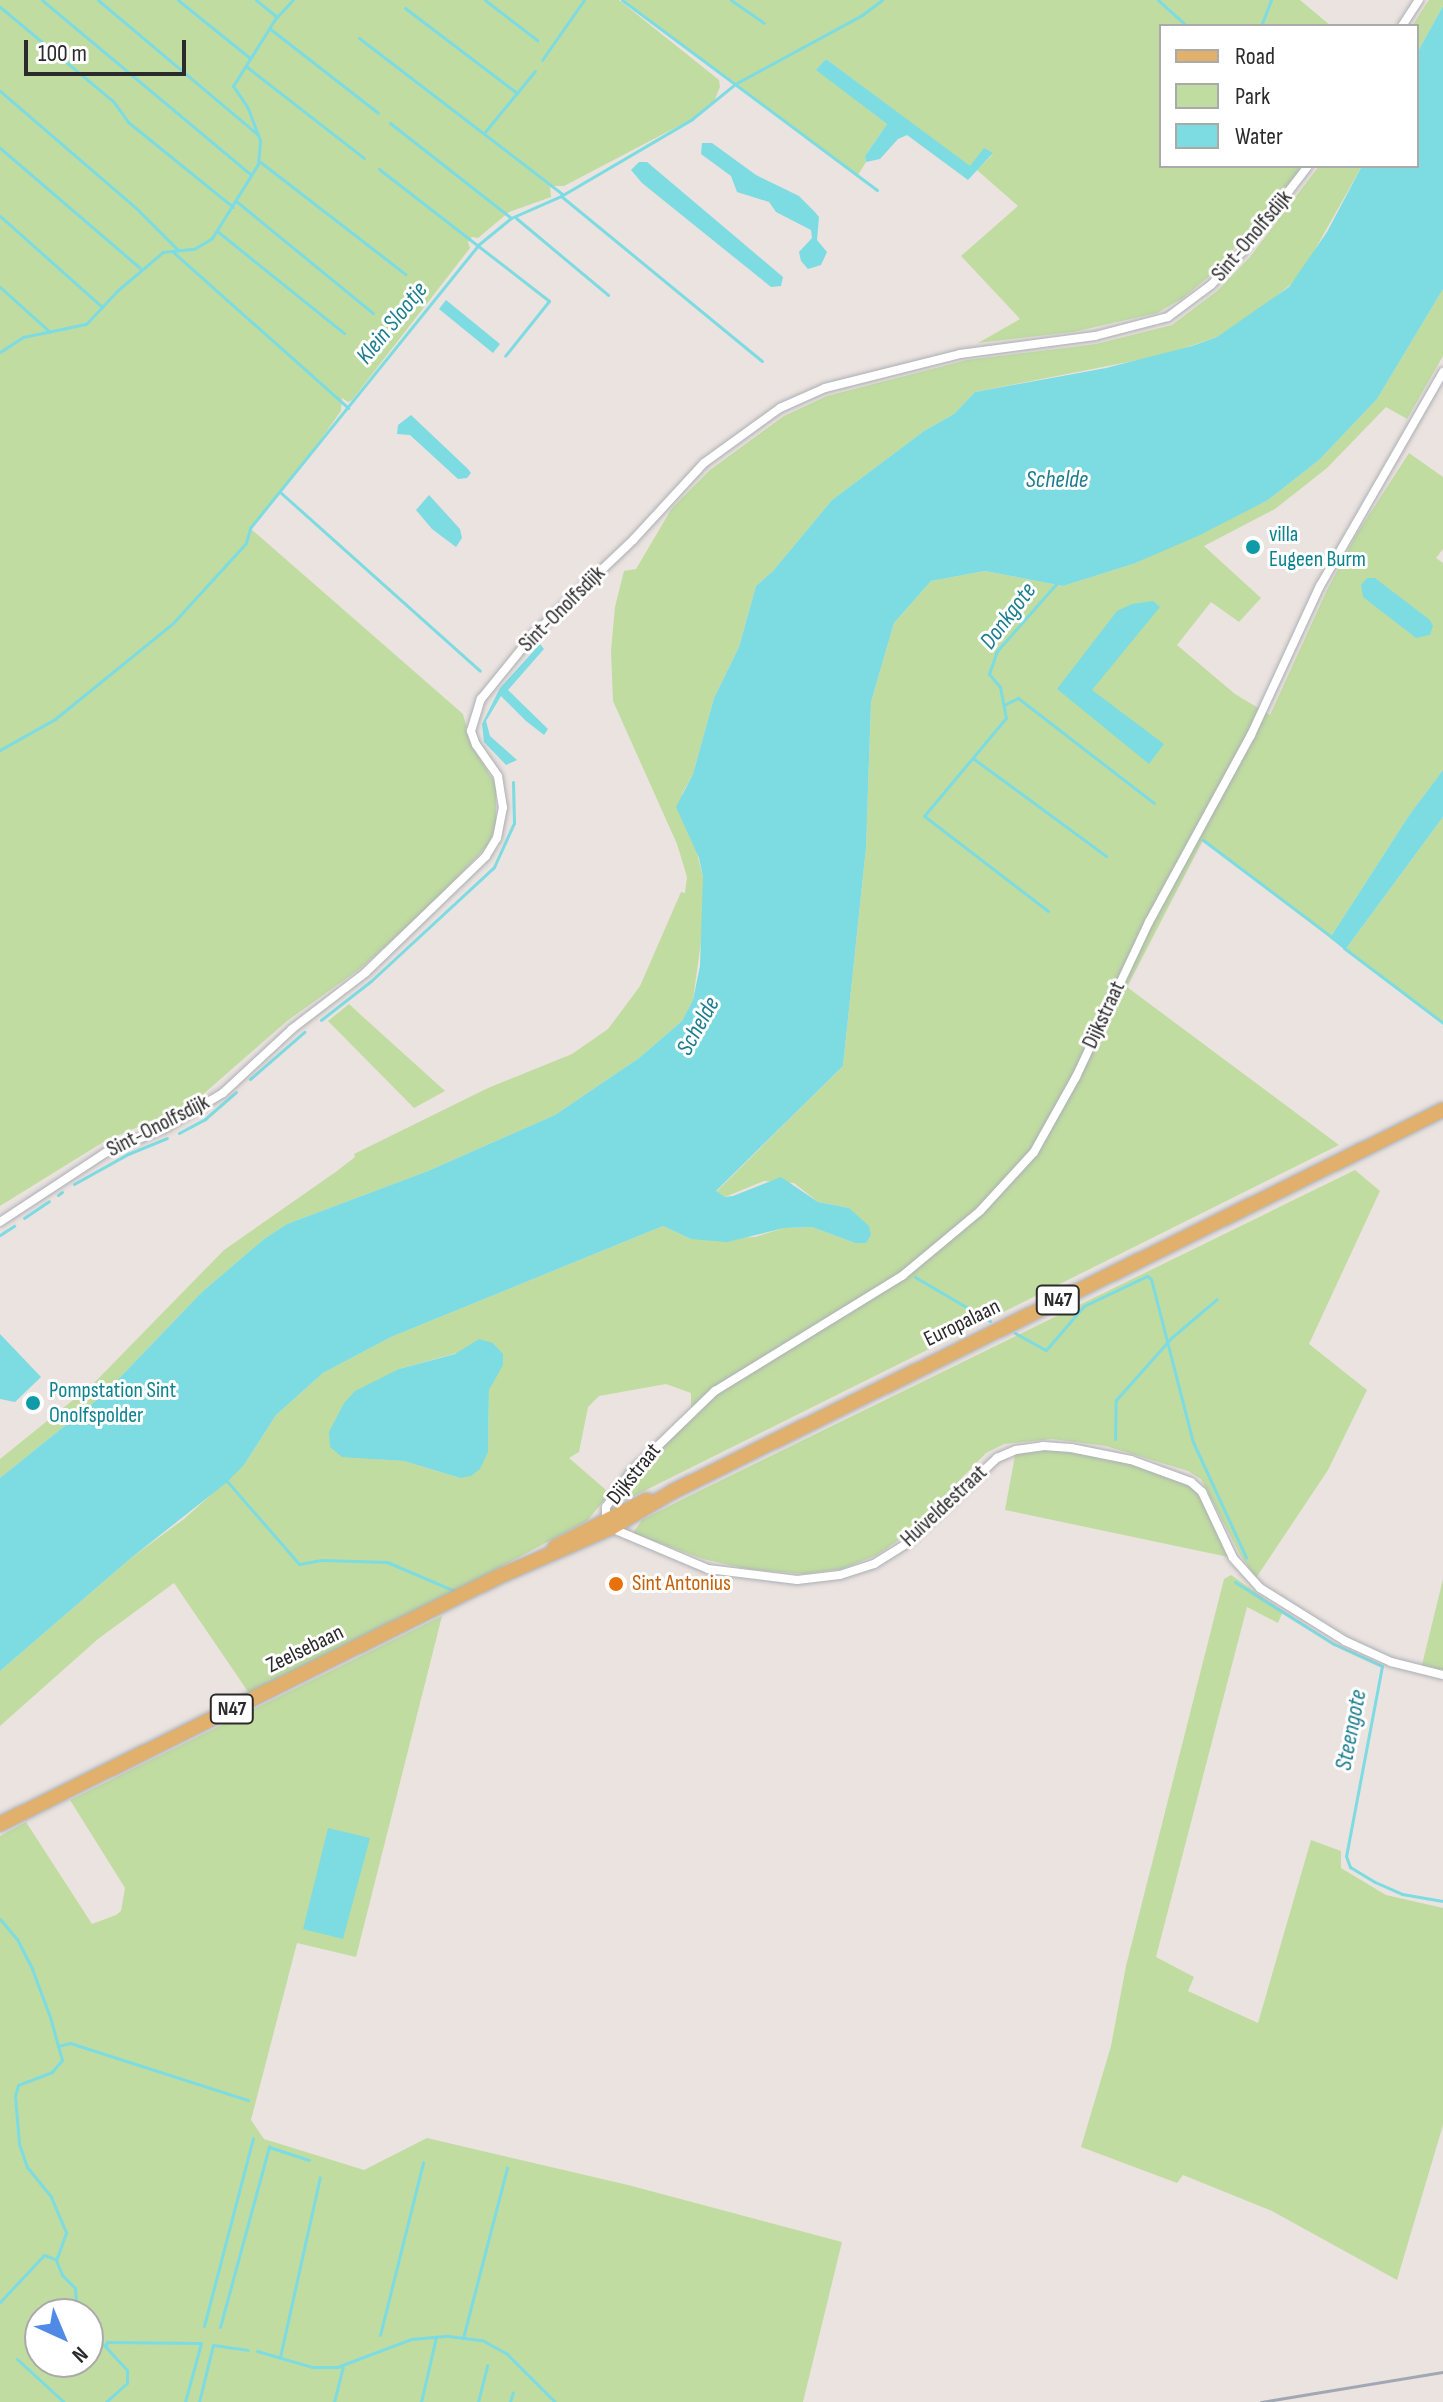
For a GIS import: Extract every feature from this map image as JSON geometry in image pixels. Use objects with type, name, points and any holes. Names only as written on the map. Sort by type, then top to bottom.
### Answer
[{"type":"main road","name":"Europalaan","points":[[674,1491],[1443,1110]]},
{"type":"main road","name":"Zeelsebaan","points":[[0,1824],[543,1556],[572,1535],[608,1523],[674,1491]]},
{"type":"street","points":[[1403,24],[1419,0]]},
{"type":"street","name":"Sint-Onolfsdijk","points":[[0,1222],[105,1153],[165,1128],[223,1093],[292,1029],[365,973],[476,867],[497,838],[503,808],[498,776],[471,731],[481,699],[533,635],[633,540],[704,463],[780,408],[825,388],[960,354],[1095,336],[1168,317],[1211,285],[1243,251],[1306,168]]},
{"type":"street","name":"Dijkstraat","points":[[608,1523],[606,1507],[631,1472],[703,1401],[750,1366],[902,1276],[980,1211],[1034,1152],[1076,1077],[1149,922],[1251,735],[1320,586],[1443,372]]},
{"type":"street","name":"Huiveldestraat","points":[[608,1523],[708,1569],[797,1580],[840,1575],[874,1564],[907,1543],[997,1458],[1016,1450],[1043,1446],[1071,1448],[1131,1460],[1191,1482],[1202,1492],[1233,1558],[1260,1588],[1345,1641],[1391,1662],[1443,1675]]},
{"type":"green space","points":[[0,0],[619,0],[719,80],[720,87],[713,104],[692,119],[564,186],[550,186],[551,197],[509,212],[478,238],[472,237],[468,242],[470,248],[352,400],[348,402],[342,398],[341,411],[250,528],[463,714],[471,744],[496,785],[496,826],[488,845],[429,907],[361,968],[287,1021],[192,1104],[105,1141],[0,1206]]},
{"type":"green space","points":[[622,0],[1300,0],[1329,24],[1159,24],[1159,168],[1302,168],[1213,273],[1183,298],[1157,313],[1073,332],[978,343],[1020,319],[961,256],[1018,206],[977,170],[993,154],[970,167],[826,59],[817,70],[887,124],[865,156],[866,162],[858,175]]},
{"type":"green space","points":[[1429,0],[1443,0],[1443,6],[1419,49],[1419,24],[1413,24]]},
{"type":"green space","points":[[1317,168],[1361,168],[1304,269],[1289,286],[1255,313],[1217,337],[1164,355],[975,392],[954,414],[924,431],[832,500],[773,571],[756,586],[739,647],[714,698],[693,774],[682,794],[703,877],[704,919],[693,1000],[682,1021],[639,1058],[555,1115],[428,1171],[287,1224],[264,1239],[202,1292],[103,1395],[0,1478],[0,1459],[93,1384],[224,1250],[337,1171],[355,1157],[354,1154],[488,1088],[572,1054],[608,1029],[640,986],[681,892],[685,893],[687,877],[677,844],[613,701],[611,651],[615,607],[624,571],[636,569],[672,508],[710,470],[784,416],[827,396],[967,360],[1096,344],[1172,325],[1217,291],[1250,257]]},
{"type":"green space","points":[[1443,289],[1443,356],[1407,419],[1386,407],[1327,468],[1275,509],[1204,546],[1261,598],[1239,622],[1211,602],[1177,645],[1235,694],[1270,715],[1327,590],[1356,535],[1409,453],[1443,477],[1443,549],[1436,558],[1443,563],[1443,770],[1410,814],[1330,938],[1203,840],[1127,987],[1339,1145],[624,1501],[619,1498],[621,1486],[691,1411],[691,1393],[666,1384],[599,1396],[588,1407],[579,1452],[569,1458],[606,1490],[605,1499],[587,1521],[253,1699],[174,1583],[98,1639],[0,1726],[0,1671],[131,1558],[184,1519],[244,1465],[276,1415],[323,1373],[391,1337],[663,1226],[691,1239],[755,1237],[784,1228],[812,1227],[855,1243],[849,1208],[818,1202],[794,1183],[764,1181],[725,1197],[716,1192],[843,1066],[866,848],[871,702],[894,623],[931,581],[985,571],[1063,586],[1133,564],[1268,500],[1319,460],[1377,399]],"holes":[[[493,1343],[503,1355],[489,1390],[488,1452],[460,1478],[404,1461],[376,1459],[399,1369]]]},
{"type":"green space","points":[[1443,817],[1443,1023],[1345,950]]},
{"type":"green space","points":[[349,1004],[445,1091],[414,1108],[328,1021]]},
{"type":"green space","points":[[1355,1170],[1380,1191],[1309,1344],[1367,1390],[1328,1470],[1256,1578],[1241,1556],[1201,1479],[1188,1471],[1106,1446],[1052,1439],[1004,1444],[986,1453],[906,1535],[877,1555],[842,1569],[803,1574],[747,1569],[703,1559],[633,1533],[642,1520],[687,1497]]},
{"type":"green space","points":[[1071,1448],[1168,1473],[1202,1492],[1233,1558],[1005,1510],[1016,1450]]},
{"type":"green space","points":[[1231,1575],[1283,1611],[1278,1623],[1247,1607],[1156,1957],[1194,1977],[1188,1991],[1258,2023],[1311,1840],[1341,1851],[1341,1868],[1386,1895],[1443,1908],[1443,2125],[1397,2280],[1272,2211],[1183,2175],[1177,2183],[1081,2147],[1111,2046],[1126,1966],[1224,1579]]},
{"type":"green space","points":[[1443,1579],[1443,1670],[1422,1665]]},
{"type":"green space","points":[[442,1616],[356,1957],[297,1943],[251,2120],[264,2139],[364,2170],[427,2138],[628,2185],[842,2242],[803,2402],[0,2402],[0,1836],[26,1822],[92,1924],[121,1911],[125,1888],[70,1800]]},
{"type":"water","name":"Schelde","points":[[1443,6],[1443,289],[1377,399],[1319,460],[1268,500],[1198,536],[1133,564],[1063,586],[985,571],[931,581],[894,623],[871,702],[866,848],[843,1066],[716,1191],[725,1197],[733,1196],[781,1177],[818,1202],[849,1208],[869,1226],[871,1235],[866,1243],[855,1243],[812,1227],[784,1228],[727,1242],[691,1239],[663,1226],[391,1337],[323,1373],[276,1415],[244,1465],[226,1483],[131,1558],[0,1671],[0,1478],[103,1395],[202,1292],[264,1239],[287,1224],[428,1171],[555,1115],[639,1058],[682,1021],[693,1000],[700,966],[703,877],[699,858],[676,807],[693,774],[714,698],[739,647],[756,586],[773,571],[832,500],[924,431],[954,414],[975,392],[1106,368],[1192,346],[1217,337],[1289,287],[1327,232],[1361,168],[1419,168],[1419,49]]},
{"type":"water","points":[[826,59],[970,166],[984,148],[993,153],[968,180],[907,135],[898,139],[880,159],[866,162],[865,156],[887,124],[816,70]]},
{"type":"water","points":[[702,143],[712,143],[756,175],[799,196],[814,211],[819,217],[817,240],[827,252],[821,265],[808,269],[801,261],[799,252],[812,238],[811,230],[776,212],[769,202],[737,192],[731,176],[701,154]]},
{"type":"water","points":[[639,162],[647,162],[783,277],[781,286],[771,287],[642,183],[631,170]]},
{"type":"water","points":[[446,300],[500,344],[493,353],[439,309]]},
{"type":"water","points":[[411,415],[468,469],[471,473],[467,478],[458,479],[410,435],[397,434],[398,425]]},
{"type":"water","points":[[429,495],[460,529],[462,538],[456,547],[432,529],[416,510]]},
{"type":"water","points":[[1367,578],[1375,578],[1430,620],[1433,626],[1430,635],[1416,638],[1363,597],[1361,585]]},
{"type":"water","points":[[1153,601],[1160,607],[1092,690],[1164,744],[1149,764],[1057,689],[1117,611],[1132,604]]},
{"type":"water","points":[[540,644],[544,649],[508,690],[548,729],[544,735],[501,696],[486,721],[490,736],[517,760],[506,765],[484,742],[482,724],[500,688]]},
{"type":"water","points":[[1443,770],[1443,817],[1345,950],[1330,938],[1410,814]]},
{"type":"water","points":[[0,1334],[41,1377],[15,1402],[0,1399]]},
{"type":"water","points":[[479,1339],[493,1343],[503,1354],[503,1365],[489,1390],[488,1452],[480,1469],[471,1476],[460,1478],[404,1461],[342,1457],[330,1447],[329,1432],[344,1403],[355,1391],[399,1369],[455,1354]]},
{"type":"water","points":[[328,1828],[370,1838],[343,1939],[303,1929]]},
{"type":"waterway","points":[[42,0],[251,175]]},
{"type":"waterway","points":[[98,0],[257,134]]},
{"type":"waterway","points":[[178,0],[250,58]]},
{"type":"waterway","points":[[256,0],[277,17]]},
{"type":"waterway","points":[[0,352],[23,337],[86,324],[118,290],[163,252],[194,249],[212,238],[258,164],[260,140],[248,108],[233,86],[275,19],[293,0]]},
{"type":"waterway","points":[[485,0],[537,40]]},
{"type":"waterway","points":[[542,60],[584,0]]},
{"type":"waterway","points":[[622,0],[877,190]]},
{"type":"waterway","points":[[731,0],[764,23]]},
{"type":"waterway","name":"Klein Slootje","points":[[0,750],[55,719],[173,623],[246,543],[250,528],[478,245],[511,218],[561,196],[692,119],[735,84],[862,15],[882,0]]},
{"type":"waterway","points":[[1158,0],[1185,24]]},
{"type":"waterway","points":[[1262,24],[1271,0]]},
{"type":"waterway","points":[[0,7],[113,101],[128,122],[233,207]]},
{"type":"waterway","points":[[405,8],[517,93]]},
{"type":"waterway","points":[[269,28],[378,113]]},
{"type":"waterway","points":[[359,38],[562,194]]},
{"type":"waterway","points":[[247,67],[364,158]]},
{"type":"waterway","points":[[484,133],[535,71]]},
{"type":"waterway","points":[[0,91],[135,207],[178,250]]},
{"type":"waterway","points":[[390,123],[510,217]]},
{"type":"waterway","points":[[0,148],[140,268]]},
{"type":"waterway","points":[[259,161],[405,274]]},
{"type":"waterway","points":[[379,169],[549,301],[505,356]]},
{"type":"waterway","points":[[561,196],[762,361]]},
{"type":"waterway","points":[[236,201],[373,313]]},
{"type":"waterway","points":[[0,216],[102,307]]},
{"type":"waterway","points":[[516,218],[608,295]]},
{"type":"waterway","points":[[217,231],[344,333]]},
{"type":"waterway","points":[[172,251],[348,408]]},
{"type":"waterway","points":[[0,287],[50,332]]},
{"type":"waterway","points":[[280,492],[480,671]]},
{"type":"waterway","points":[[1048,911],[924,816],[1006,718],[1000,687],[989,674],[997,651],[1057,583]]},
{"type":"waterway","name":"Donkgote","points":[[1004,705],[1018,698],[1154,803]]},
{"type":"waterway","points":[[974,759],[1106,856]]},
{"type":"waterway","points":[[321,1020],[371,981],[494,867],[514,823],[513,782]]},
{"type":"waterway","name":"Donkgote","points":[[1203,840],[1333,938]]},
{"type":"waterway","name":"Donkgote","points":[[1344,948],[1443,1023]]},
{"type":"waterway","points":[[250,1079],[304,1032]]},
{"type":"waterway","points":[[179,1133],[205,1119],[236,1092]]},
{"type":"waterway","points":[[74,1184],[128,1154],[167,1138]]},
{"type":"waterway","points":[[58,1195],[62,1192]]},
{"type":"waterway","points":[[24,1218],[49,1201]]},
{"type":"waterway","points":[[0,1235],[14,1226]]},
{"type":"waterway","name":"Steengote","points":[[1015,1333],[1046,1350],[1084,1306],[1147,1276],[1151,1279],[1193,1442],[1246,1557]]},
{"type":"waterway","name":"Steengote","points":[[915,1277],[990,1321]]},
{"type":"waterway","points":[[1115,1439],[1116,1400],[1171,1338],[1217,1299]]},
{"type":"waterway","points":[[226,1480],[299,1564],[322,1560],[387,1562],[457,1592]]},
{"type":"waterway","name":"Steengote","points":[[1235,1582],[1334,1644],[1382,1666],[1346,1856],[1350,1867],[1375,1882],[1402,1894],[1443,1901]]},
{"type":"waterway","points":[[0,1919],[17,1939],[32,1969],[62,2060],[52,2072],[18,2085],[15,2096],[19,2144],[27,2167],[51,2197],[66,2233],[56,2260],[62,2275],[75,2288],[76,2298]]},
{"type":"waterway","points":[[58,2046],[70,2043],[248,2100]]},
{"type":"waterway","points":[[204,2326],[253,2138]]},
{"type":"waterway","points":[[220,2327],[269,2147],[309,2160]]},
{"type":"waterway","points":[[380,2335],[423,2162]]},
{"type":"waterway","points":[[463,2338],[507,2168]]},
{"type":"waterway","points":[[280,2357],[320,2177]]},
{"type":"waterway","points":[[0,2302],[44,2255],[55,2259]]},
{"type":"waterway","points":[[257,2351],[312,2367],[337,2367],[411,2339],[448,2336],[482,2340],[507,2354],[555,2402]]},
{"type":"waterway","points":[[421,2402],[436,2337]]},
{"type":"waterway","points":[[106,2346],[107,2342],[201,2343],[185,2402]]},
{"type":"waterway","points":[[104,2345],[127,2370],[127,2383],[106,2402]]},
{"type":"waterway","points":[[199,2402],[213,2345],[248,2350]]},
{"type":"waterway","points":[[17,2359],[64,2402]]},
{"type":"waterway","points":[[478,2402],[487,2365]]},
{"type":"waterway","points":[[334,2402],[343,2367]]},
{"type":"waterway","points":[[510,2402],[513,2392]]},
{"type":"railway","points":[[1261,2402],[1443,2372]]},
{"type":"place","name":"villa Eugeen Burm","points":[[1253,547]]},
{"type":"place","name":"Pompstation Sint Onolfspolder","points":[[33,1403]]},
{"type":"place","name":"Sint Antonius","points":[[616,1584]]}]
